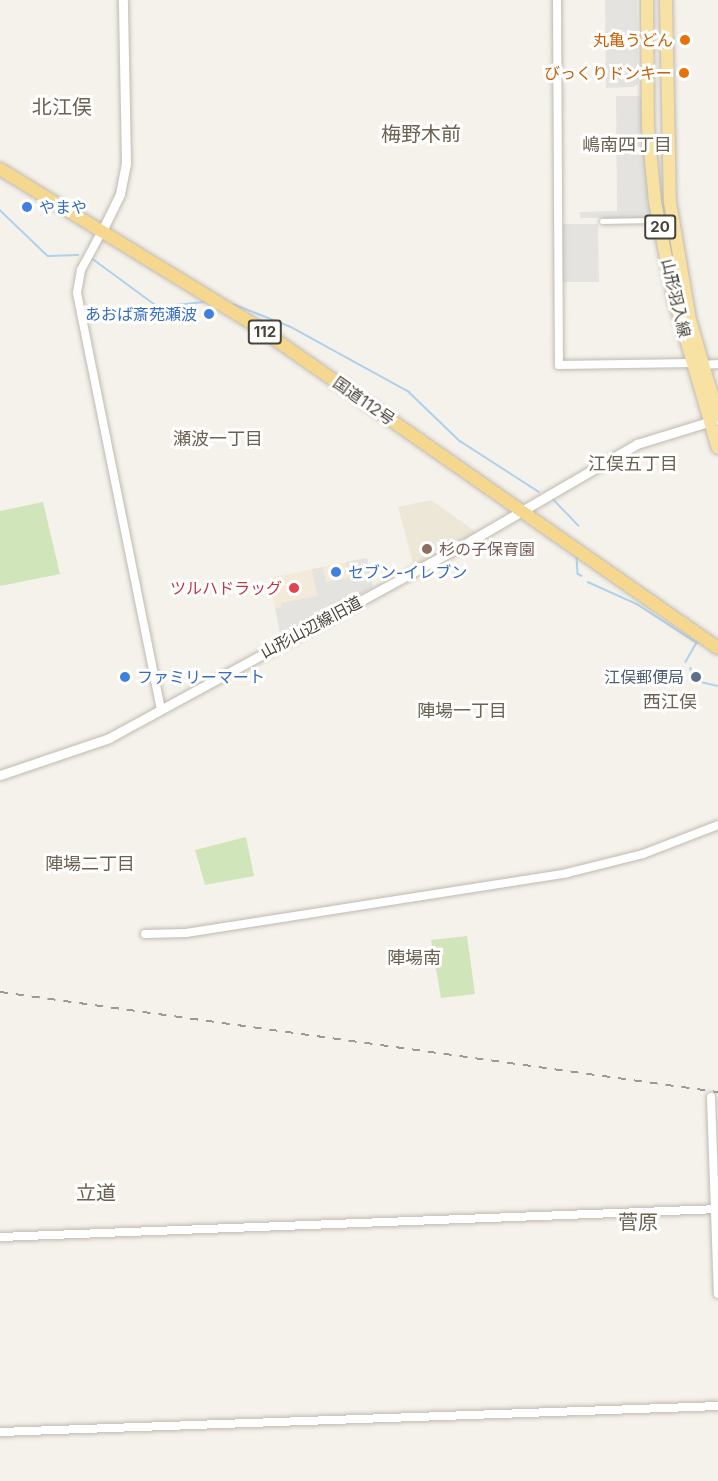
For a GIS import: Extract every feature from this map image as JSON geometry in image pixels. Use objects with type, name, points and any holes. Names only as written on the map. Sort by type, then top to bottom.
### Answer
[{"type":"highway","name":"国道112号","points":[[0,169],[256,326],[519,512],[718,648]]},
{"type":"main road","name":"山形羽入線","points":[[647,0],[651,172],[674,298],[715,418],[718,448]]},
{"type":"main road","name":"山形羽入線","points":[[666,0],[669,202],[697,364]]},
{"type":"street","points":[[123,0],[126,163],[120,194],[81,270],[77,293],[161,710]]},
{"type":"street","points":[[557,0],[559,365],[718,364]]},
{"type":"street","points":[[602,221],[652,220]]},
{"type":"street","name":"山形山辺線旧道","points":[[0,775],[108,738],[519,512],[637,444],[715,418]]},
{"type":"street","points":[[146,934],[186,933],[567,873],[643,854],[718,825]]},
{"type":"street","points":[[711,1097],[718,1294]]},
{"type":"street","points":[[0,1237],[716,1209]]},
{"type":"street","points":[[0,1432],[718,1406]]},
{"type":"shaded area","points":[[605,0],[637,0],[638,84],[634,87],[606,88]]},
{"type":"shaded area","points":[[616,96],[638,96],[643,100],[652,218],[580,218],[580,212],[617,211]]},
{"type":"shaded area","points":[[560,224],[598,224],[599,282],[561,282]]},
{"type":"shaded area","name":"杉の子保育園","points":[[431,500],[476,532],[414,567],[398,507]]},
{"type":"shaded area","points":[[367,558],[373,587],[281,638],[269,578]]},
{"type":"shaded area","points":[[367,558],[373,587],[281,638],[275,608],[282,607],[281,603],[317,596],[312,569],[323,567],[326,582],[349,578],[346,562]]},
{"type":"green space","points":[[43,502],[60,574],[0,586],[0,511]]},
{"type":"green space","points":[[246,837],[254,876],[205,885],[195,850]]},
{"type":"green space","points":[[467,936],[475,994],[441,998],[431,940]]},
{"type":"waterway","points":[[0,210],[48,256],[78,255]]},
{"type":"waterway","points":[[93,259],[158,307],[204,302]]},
{"type":"waterway","points":[[233,304],[291,327],[409,392],[460,441],[539,492]]},
{"type":"waterway","points":[[553,499],[579,526]]},
{"type":"waterway","points":[[577,558],[578,574],[582,576]]},
{"type":"waterway","points":[[588,582],[637,604],[697,643],[686,662]]},
{"type":"waterway","points":[[691,668],[692,680],[718,686]]},
{"type":"railway","points":[[0,992],[718,1092]]},
{"type":"place","name":"丸亀うどん","points":[[685,40]]},
{"type":"place","name":"びっくりドンキー","points":[[684,73]]},
{"type":"place","name":"やまや","points":[[27,207]]},
{"type":"place","name":"あおば斎苑瀬波","points":[[209,314]]},
{"type":"place","name":"杉の子保育園","points":[[427,549]]},
{"type":"place","name":"セブン-イレブン","points":[[336,572]]},
{"type":"place","name":"ツルハドラッグ","points":[[294,588]]},
{"type":"place","name":"ファミリーマート","points":[[125,677]]},
{"type":"place","name":"江俣郵便局","points":[[696,677]]},
{"type":"district","name":"北江俣","points":[[62,107]]},
{"type":"district","name":"梅野木前","points":[[421,134]]},
{"type":"district","name":"嶋南四丁目","points":[[627,145]]},
{"type":"district","name":"瀬波一丁目","points":[[218,439]]},
{"type":"district","name":"江俣五丁目","points":[[633,464]]},
{"type":"district","name":"西江俣","points":[[670,702]]},
{"type":"district","name":"陣場一丁目","points":[[462,711]]},
{"type":"district","name":"陣場二丁目","points":[[90,864]]},
{"type":"district","name":"陣場南","points":[[414,958]]},
{"type":"district","name":"立道","points":[[96,1193]]},
{"type":"district","name":"菅原","points":[[638,1222]]}]
